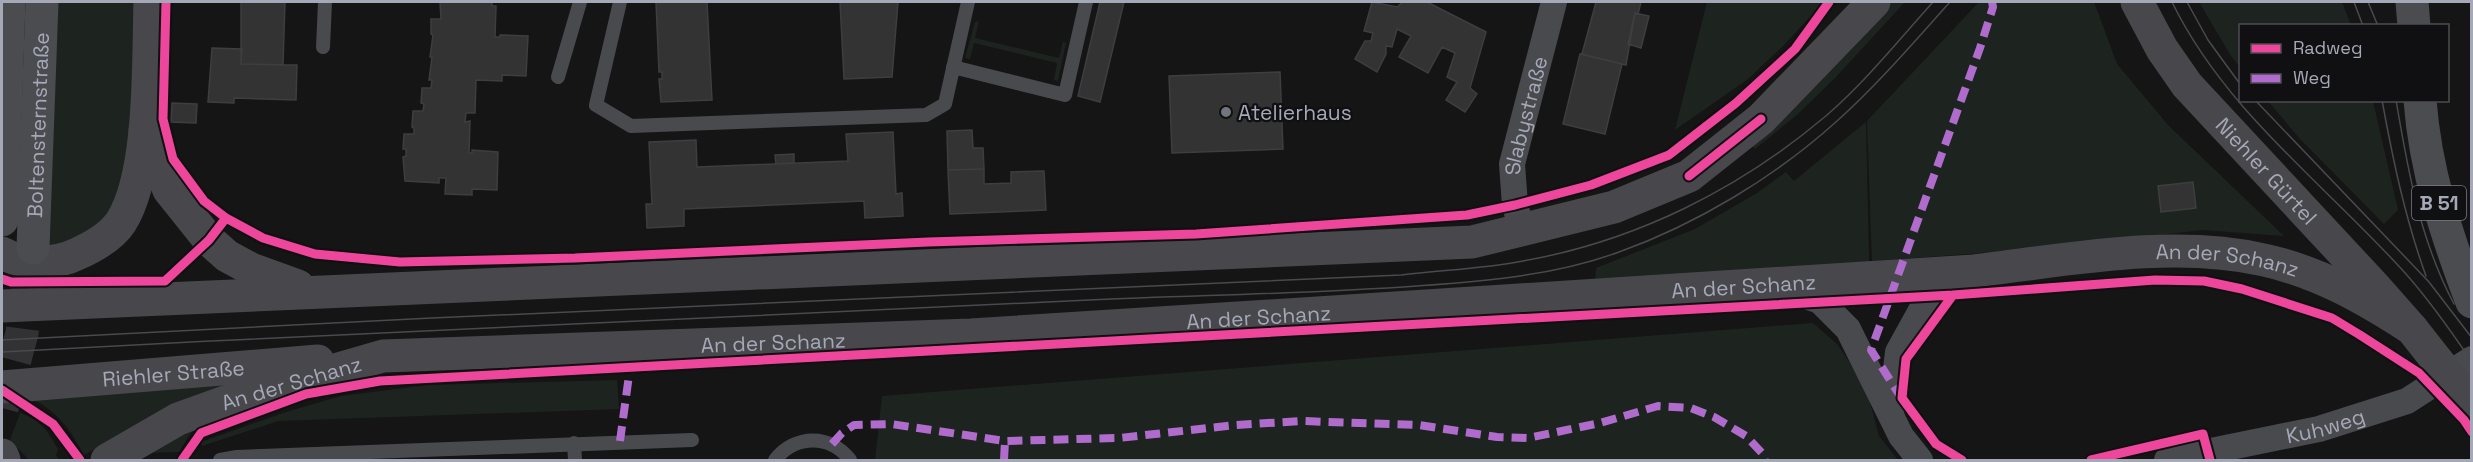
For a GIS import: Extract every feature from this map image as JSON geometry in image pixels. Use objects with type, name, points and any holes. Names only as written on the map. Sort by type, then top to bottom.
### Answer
[{"type":"main road","name":"Boltensternstraße","points":[[2,220],[9,2]]},
{"type":"main road","name":"Boltensternstraße","points":[[17,250],[42,2]]},
{"type":"main road","points":[[17,250],[10,257],[40,262],[68,259],[96,246],[119,225],[133,200],[145,131],[150,2]]},
{"type":"main road","points":[[2,306],[1472,242],[1614,207],[1689,176],[1761,119],[1874,2]]},
{"type":"main road","name":"Niehler Gürtel","points":[[2137,2],[2162,49],[2187,85],[2371,293]]},
{"type":"main road","points":[[2401,2],[2413,24]]},
{"type":"main road","points":[[2412,2],[2414,24]]},
{"type":"main road","points":[[2426,2],[2428,24]]},
{"type":"main road","name":"B 51","points":[[2420,102],[2422,136],[2446,236],[2472,302]]},
{"type":"main road","name":"B 51","points":[[2434,102],[2451,216],[2472,272]]},
{"type":"main road","points":[[145,131],[169,190],[209,240],[227,256],[251,269],[291,285],[329,291]]},
{"type":"main road","name":"An der Schanz","points":[[107,460],[178,419],[228,401],[383,356],[982,334],[1773,285],[1974,271],[2120,254],[2206,251],[2265,260],[2371,293],[2412,329],[2457,363],[2472,405]]},
{"type":"main road","name":"Riehler Straße","points":[[2,387],[219,367],[383,356]]},
{"type":"main road","points":[[2,455],[4,460]]},
{"type":"street","name":"Slabystraße","points":[[1522,231],[1515,205],[1512,164],[1554,2]]},
{"type":"street","points":[[1891,414],[1898,352],[1929,296],[1974,271]]},
{"type":"street","points":[[1773,285],[1820,301],[1848,329],[1901,436],[1920,460]]},
{"type":"street","name":"Kuhweg","points":[[2167,460],[2319,429],[2407,401],[2457,363]]},
{"type":"lane","points":[[323,47],[325,2]]},
{"type":"lane","points":[[558,77],[580,2]]},
{"type":"lane","points":[[621,2],[596,105],[631,126],[926,115],[945,104],[968,2]]},
{"type":"lane","points":[[953,67],[1065,95],[1086,2]]},
{"type":"lane","points":[[220,460],[237,457],[692,440]]},
{"type":"lane","points":[[775,460],[788,447],[802,441],[817,440],[832,444],[850,460]]},
{"type":"lane","points":[[574,443],[575,460]]},
{"type":"shaded area","points":[[58,2],[135,2],[130,162],[104,225],[49,248]]},
{"type":"shaded area","points":[[1707,2],[1824,2],[1748,79],[1675,130]]},
{"type":"shaded area","points":[[1887,2],[1905,2],[1836,77],[1798,114],[1755,149],[1748,141]]},
{"type":"shaded area","points":[[1979,2],[2094,2],[2117,64],[2168,125],[2284,236],[2202,230],[2063,247],[1872,261],[1867,121]]},
{"type":"shaded area","points":[[2199,2],[2342,2],[2351,24],[2239,24],[2239,66]]},
{"type":"shaded area","points":[[979,21],[975,38],[1059,58],[1063,42],[1066,43],[1058,81],[1054,80],[1057,63],[974,43],[970,59],[965,58],[975,22]]},
{"type":"shaded area","points":[[2269,102],[2373,102],[2398,210],[2384,224],[2299,138]]},
{"type":"shaded area","points":[[1866,122],[1869,262],[1595,281],[1596,268],[1695,229],[1757,193],[1786,172],[1794,181]]},
{"type":"shaded area","points":[[1813,323],[1838,345],[1859,376],[1869,399],[1879,436],[1898,460],[875,460],[882,396]]},
{"type":"shaded area","points":[[617,380],[619,409],[278,421],[202,446],[201,442],[286,412],[341,396],[428,385]]},
{"type":"shaded area","points":[[236,383],[152,418],[84,455],[60,419],[25,395]]},
{"type":"shaded area","points":[[20,413],[34,419],[47,431],[58,449],[56,455],[59,460],[29,460],[10,440]]},
{"type":"shaded area","points":[[203,421],[192,431],[179,452],[143,453]]},
{"type":"building","points":[[241,2],[285,2],[283,65],[241,64]]},
{"type":"building","points":[[440,2],[492,2],[492,6],[496,6],[495,37],[500,37],[500,35],[528,36],[526,76],[502,75],[502,81],[476,80],[475,113],[466,113],[465,122],[470,121],[469,153],[472,153],[472,150],[498,152],[497,190],[472,189],[472,195],[445,194],[446,178],[439,178],[439,183],[405,181],[404,134],[414,134],[413,111],[423,111],[422,88],[431,88],[432,80],[429,80],[433,35],[431,34],[431,19],[441,19]]},
{"type":"building","points":[[656,2],[707,2],[712,100],[661,102],[659,79],[662,79],[662,72],[659,72]]},
{"type":"building","points":[[840,2],[898,2],[892,77],[844,79]]},
{"type":"building","points":[[1100,2],[1124,2],[1100,102],[1078,96]]},
{"type":"building","points":[[1372,2],[1397,7],[1403,2],[1427,2],[1486,32],[1470,88],[1477,94],[1465,112],[1446,100],[1457,82],[1447,77],[1455,53],[1442,47],[1428,73],[1399,57],[1411,36],[1397,29],[1392,47],[1386,46],[1386,54],[1377,72],[1355,59],[1365,41],[1371,41],[1373,33],[1364,31]]},
{"type":"building","points":[[1596,2],[1641,2],[1638,14],[1635,13],[1626,65],[1582,54]]},
{"type":"building","points":[[1635,13],[1649,16],[1641,48],[1628,44]]},
{"type":"building","points":[[212,48],[242,49],[241,64],[297,65],[296,100],[234,98],[234,103],[208,102]]},
{"type":"building","points":[[1580,54],[1622,64],[1605,134],[1563,124]]},
{"type":"building","name":"Atelierhaus","points":[[1280,72],[1283,149],[1172,153],[1169,76]]},
{"type":"building","points":[[172,103],[197,104],[196,123],[171,122]]},
{"type":"building","points":[[972,130],[973,148],[983,148],[984,169],[948,170],[947,131]]},
{"type":"building","points":[[893,132],[896,194],[902,193],[903,216],[865,218],[864,201],[684,209],[684,226],[647,228],[646,204],[652,204],[649,142],[696,140],[697,167],[848,161],[846,134]]},
{"type":"building","points":[[794,154],[794,163],[776,164],[775,155]]},
{"type":"building","points":[[984,169],[984,184],[1011,183],[1011,172],[1044,171],[1046,210],[950,214],[948,170]]},
{"type":"building","points":[[2193,182],[2196,208],[2161,212],[2158,186]]},
{"type":"tunnel","points":[[2,408],[22,333],[33,248]]},
{"type":"tram line","points":[[2,340],[432,318],[1401,275],[1508,264],[1565,252],[1646,226],[1685,208],[1759,166],[1794,142],[1841,102],[1933,2]]},
{"type":"tram line","points":[[2,352],[1089,300],[1335,291],[1468,282],[1544,272],[1594,260],[1648,241],[1706,213],[1761,180],[1813,142],[1852,107],[1950,2]]},
{"type":"tram line","points":[[2172,2],[2194,41],[2239,101]]},
{"type":"tram line","points":[[2187,2],[2208,40],[2239,83]]},
{"type":"tram line","points":[[2354,2],[2362,24]]},
{"type":"tram line","points":[[2368,2],[2377,24]]},
{"type":"tram line","points":[[2240,102],[2279,146],[2406,274],[2440,316],[2472,362]]},
{"type":"tram line","points":[[2257,102],[2429,282],[2472,338]]},
{"type":"tram line","points":[[2382,102],[2400,189],[2426,276]]},
{"type":"tram line","points":[[2396,102],[2405,153],[2424,230],[2442,280],[2454,304]]},
{"type":"marked path","points":[[1902,399],[1871,350],[1980,48],[1993,7],[1992,2]]},
{"type":"marked path","points":[[620,441],[630,368]]},
{"type":"marked path","points":[[832,444],[854,425],[891,424],[1005,441],[1119,438],[1236,425],[1302,421],[1419,425],[1497,437],[1528,438],[1600,423],[1658,406],[1691,408],[1714,417],[1746,436],[1762,453],[1765,460]]},
{"type":"marked path","points":[[1004,460],[1005,441]]},
{"type":"cycle path","points":[[166,2],[163,119],[173,159],[204,201],[226,218],[263,238],[315,254],[400,262],[575,258],[928,242],[1196,234],[1467,215],[1591,185],[1669,155],[1736,103],[1795,49],[1829,2]]},
{"type":"cycle path","points":[[1689,176],[1761,119]]},
{"type":"cycle path","points":[[2,279],[11,282],[165,281],[209,240],[226,218]]},
{"type":"cycle path","points":[[182,460],[201,433],[306,394],[380,381],[1953,295],[2155,280],[2204,281],[2242,289],[2332,318],[2419,373],[2464,420],[2472,432]]},
{"type":"cycle path","points":[[1953,295],[1906,359],[1902,398],[1936,444],[1962,460]]},
{"type":"cycle path","points":[[2,390],[53,424],[80,460]]},
{"type":"cycle path","points":[[2091,460],[2203,434],[2210,460]]},
{"type":"place","name":"Atelierhaus","points":[[1226,112]]}]
